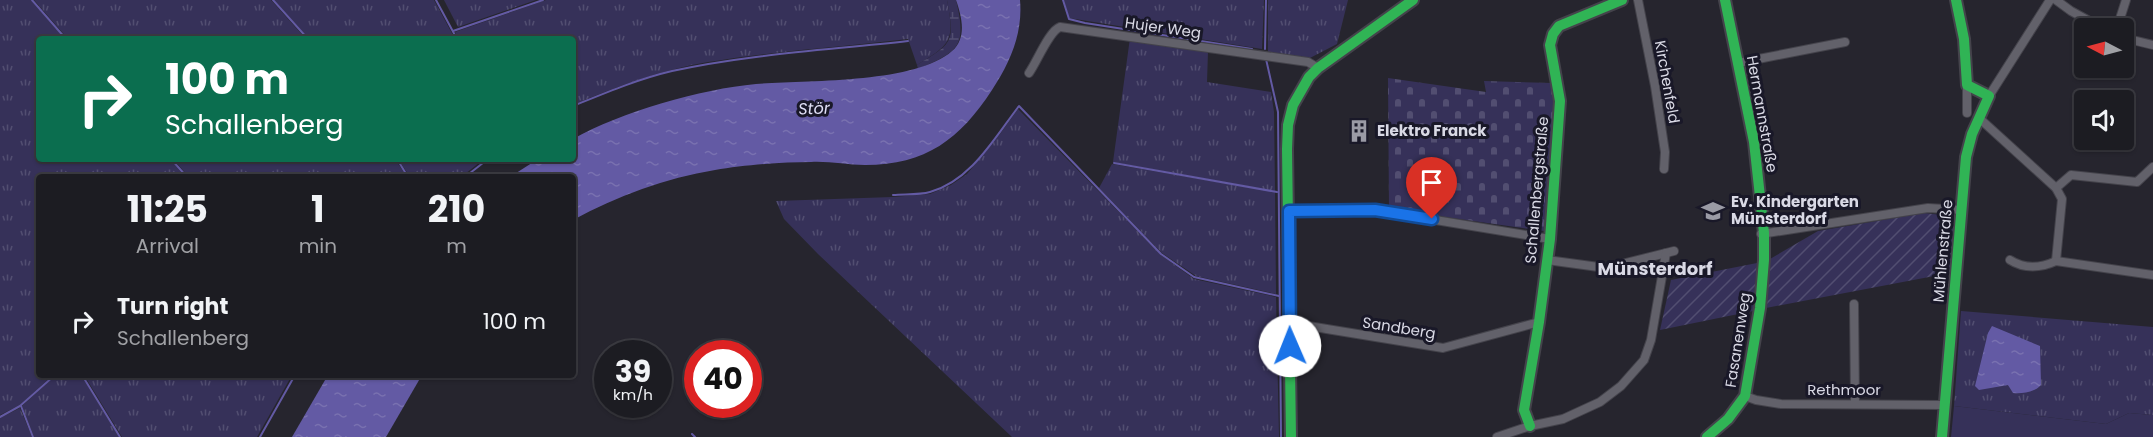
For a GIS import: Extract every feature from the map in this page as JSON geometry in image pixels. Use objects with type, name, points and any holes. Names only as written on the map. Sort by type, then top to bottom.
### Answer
[{"type":"street","points":[[1291,437],[1288,127],[1291,108],[1297,92],[1318,68],[1413,0]]},
{"type":"street","name":"Schallenbergstraße","points":[[1530,426],[1524,410],[1550,238],[1560,101],[1550,45],[1553,34],[1559,26],[1622,0]]},
{"type":"street","name":"Kirchenfeld","points":[[1638,0],[1659,108],[1665,152],[1664,169]]},
{"type":"street","name":"Hermannstraße","points":[[1725,0],[1754,142],[1763,234]]},
{"type":"street","points":[[1956,0],[1964,39],[1967,112]]},
{"type":"street","points":[[1967,85],[1989,96],[2050,0]]},
{"type":"street","points":[[2056,0],[2084,18]]},
{"type":"street","points":[[2120,18],[2126,0]]},
{"type":"street","name":"Hujer Weg","points":[[1029,73],[1051,34],[1060,27],[1308,62],[1318,68]]},
{"type":"street","points":[[2134,40],[2153,45]]},
{"type":"street","points":[[1738,63],[1845,42]]},
{"type":"street","name":"Mühlenstraße","points":[[1942,437],[1966,158],[1989,96]]},
{"type":"street","points":[[1979,118],[2056,188],[2062,199],[2056,261]]},
{"type":"street","points":[[2056,188],[2071,175],[2137,182],[2153,167]]},
{"type":"street","points":[[1763,234],[1928,208],[1962,210]]},
{"type":"street","points":[[1289,211],[1382,211],[1550,238]]},
{"type":"street","name":"Fasanenweg","points":[[1707,437],[1728,419],[1745,396],[1760,308],[1763,234]]},
{"type":"street","points":[[1497,437],[1530,426],[1563,419],[1600,402],[1621,386],[1644,360],[1655,322],[1670,252],[1606,268],[1547,260]]},
{"type":"street","points":[[2010,260],[2019,266],[2044,266],[2056,261],[2153,275]]},
{"type":"street","points":[[1854,304],[1855,404]]},
{"type":"street","name":"Sandberg","points":[[1290,323],[1443,348],[1539,322]]},
{"type":"street","name":"Rethmoor","points":[[1745,396],[1781,404],[1945,405]]},
{"type":"green space","points":[[0,0],[31,0],[62,36],[36,36],[36,162],[172,162],[182,174],[36,174],[36,378],[50,378],[20,405],[0,415]]},
{"type":"green space","points":[[34,0],[271,0],[303,36],[65,36]]},
{"type":"green space","points":[[274,0],[434,0],[453,36],[306,36]]},
{"type":"green space","points":[[444,0],[536,0],[458,27]]},
{"type":"green space","points":[[546,0],[947,0],[950,24],[950,33],[944,46],[917,65],[908,39],[758,55],[673,69],[623,85],[576,104],[576,36],[457,36],[455,32]]},
{"type":"green space","points":[[947,0],[956,0],[961,28],[957,45],[943,57],[918,69],[917,65],[938,52],[951,34]]},
{"type":"green space","points":[[1064,0],[1264,0],[1262,49],[1069,18]]},
{"type":"green space","points":[[1268,0],[1348,0],[1337,44],[1306,60],[1268,54]]},
{"type":"green space","points":[[1130,38],[1208,51],[1207,82],[1271,92],[1274,112],[1275,191],[1113,162]]},
{"type":"green space","points":[[1388,78],[1486,92],[1484,81],[1552,83],[1556,104],[1544,231],[1389,209]]},
{"type":"green space","points":[[1018,109],[1161,255],[1194,279],[1276,297],[1279,437],[1012,437],[818,254],[784,219],[776,201],[930,194],[951,185],[967,174]]},
{"type":"green space","points":[[176,162],[397,162],[405,174],[186,174]]},
{"type":"green space","points":[[400,162],[480,162],[465,174],[408,174]]},
{"type":"green space","points":[[1112,164],[1275,192],[1276,294],[1196,276],[1162,253],[1099,188]]},
{"type":"green space","points":[[1924,213],[1950,216],[1954,233],[1950,273],[1766,308],[1770,259],[1818,231]]},
{"type":"green space","points":[[1757,263],[1753,311],[1660,330],[1671,280]]},
{"type":"green space","points":[[1961,311],[2153,327],[2153,415],[2129,413],[2106,424],[1954,406]]},
{"type":"green space","points":[[53,378],[83,378],[119,437],[34,437],[22,406]]},
{"type":"green space","points":[[86,378],[290,378],[257,437],[122,437]]},
{"type":"green space","points":[[1954,406],[2106,424],[2129,413],[2153,415],[2153,437],[1951,437]]},
{"type":"green space","points":[[20,408],[32,437],[0,437],[0,418]]},
{"type":"water","name":"Stör","points":[[956,0],[1020,0],[1019,24],[1014,47],[992,90],[954,135],[924,154],[887,164],[788,163],[715,170],[642,189],[576,218],[576,174],[515,174],[533,162],[576,162],[576,137],[637,111],[687,96],[756,84],[830,81],[913,70],[935,62],[957,46],[962,27]]},
{"type":"water","points":[[1992,326],[2040,346],[2041,385],[2028,392],[2017,393],[2013,393],[2008,385],[1979,390],[1975,386],[1988,333]]},
{"type":"water","points":[[326,378],[420,378],[386,437],[292,437]]},
{"type":"waterway","points":[[32,0],[63,36]]},
{"type":"waterway","points":[[273,0],[305,36]]},
{"type":"waterway","points":[[436,0],[455,36]]},
{"type":"waterway","points":[[453,31],[543,0]]},
{"type":"waterway","points":[[1063,0],[1069,19],[1252,49]]},
{"type":"waterway","points":[[1265,49],[1266,0]]},
{"type":"waterway","points":[[576,105],[647,78],[701,65],[760,56],[908,41]]},
{"type":"waterway","points":[[1266,59],[1278,112],[1281,437]]},
{"type":"waterway","points":[[893,195],[930,192],[958,178],[981,156],[1019,106],[1161,254],[1194,277],[1279,296]]},
{"type":"waterway","points":[[174,162],[184,174]]},
{"type":"waterway","points":[[399,162],[406,174]]},
{"type":"waterway","points":[[469,174],[484,162]]},
{"type":"waterway","points":[[1114,163],[1277,192]]},
{"type":"waterway","points":[[0,417],[20,406],[52,378]]},
{"type":"waterway","points":[[84,378],[120,437]]},
{"type":"waterway","points":[[260,437],[293,378]]},
{"type":"waterway","points":[[21,406],[33,437]]},
{"type":"waterway","points":[[692,434],[695,437]]},
{"type":"traffic: fast","points":[[1291,437],[1287,149],[1288,125],[1293,105],[1309,77],[1318,68],[1413,0]]},
{"type":"traffic: fast","points":[[1530,426],[1524,410],[1550,239],[1560,101],[1550,45],[1553,34],[1559,26],[1622,0]]},
{"type":"traffic: fast","points":[[1707,437],[1728,419],[1745,396],[1760,308],[1764,260],[1764,233],[1754,142],[1725,0]]},
{"type":"traffic: fast","points":[[1942,437],[1966,157],[1972,134],[1989,96],[1967,85],[1964,39],[1956,0]]},
{"type":"place","name":"Elektro Franck","points":[[1359,131]]},
{"type":"place","name":"Ev. Kindergarten Münsterdorf","points":[[1713,211]]},
{"type":"district","name":"Münsterdorf","points":[[1655,269]]},
{"type":"route","points":[[1290,346],[1289,211],[1375,210],[1432,219]]}]
